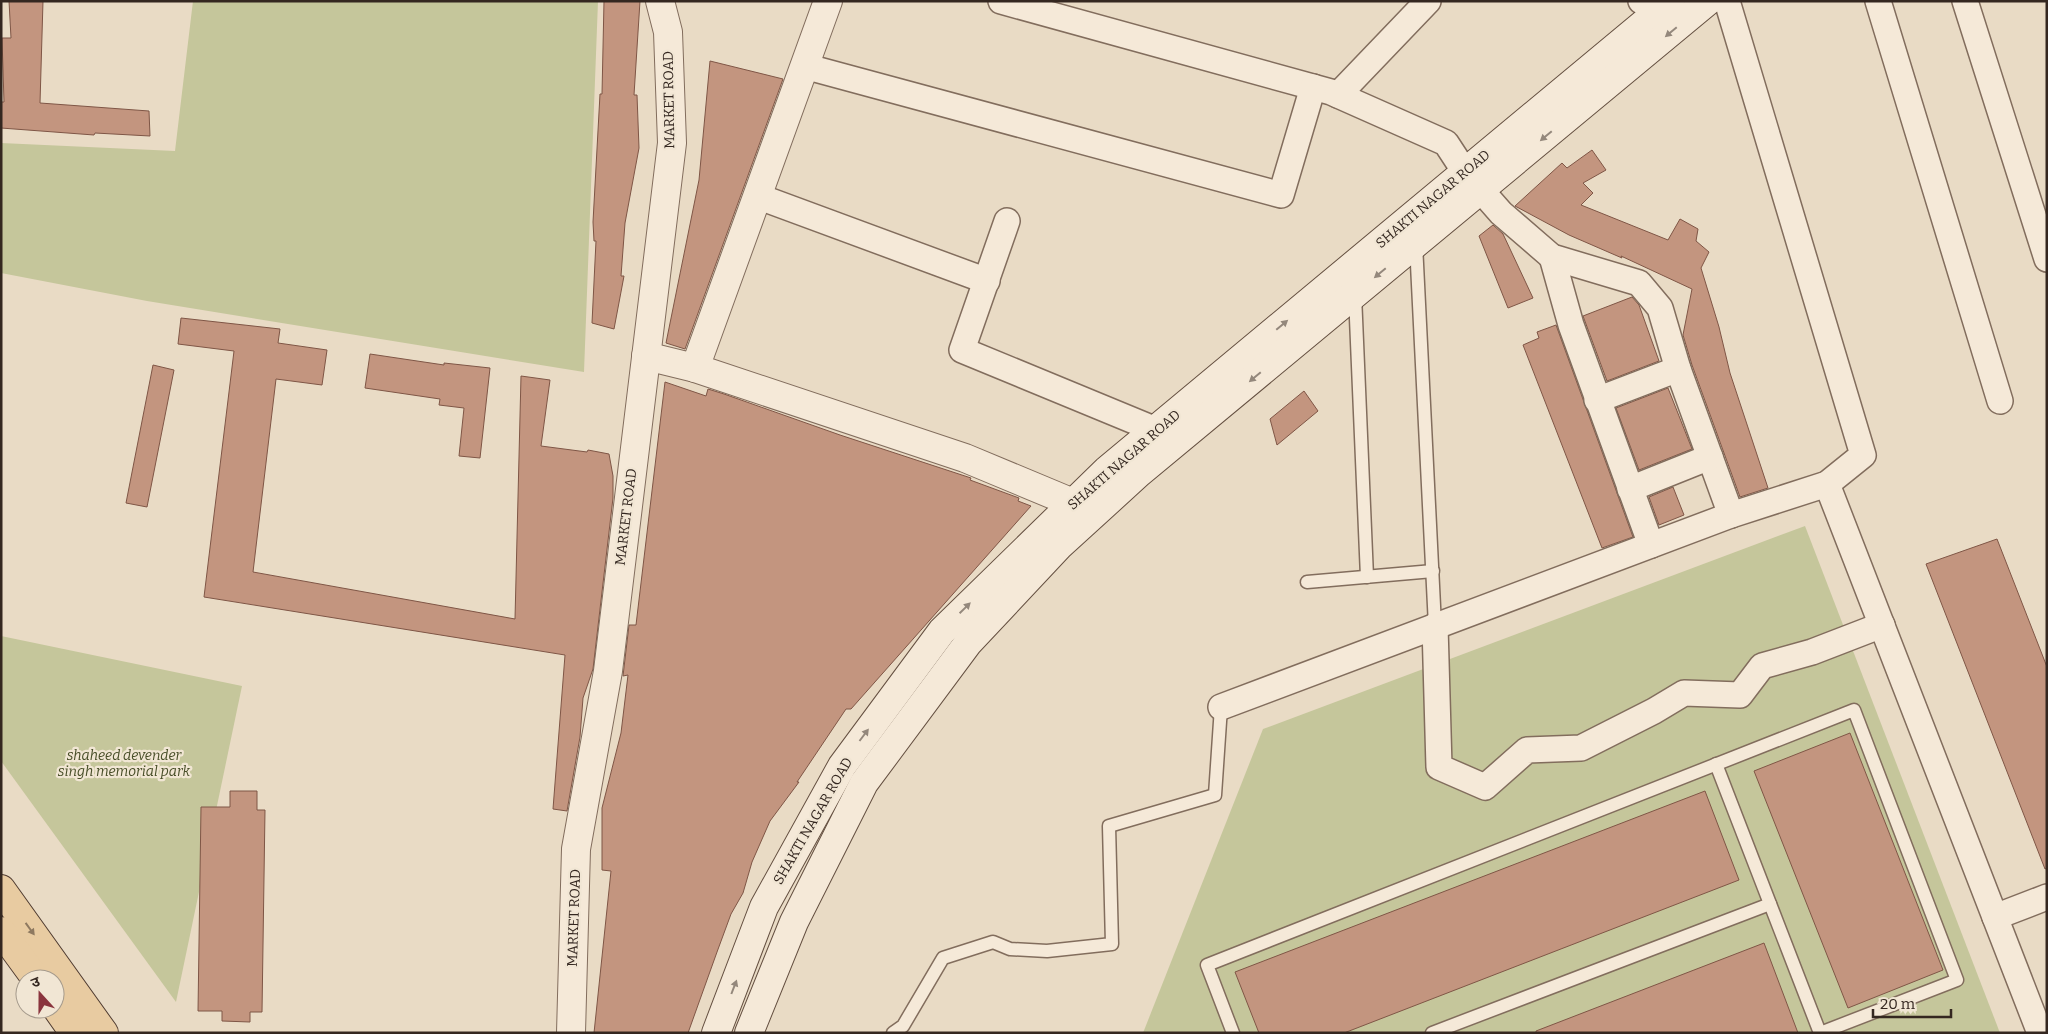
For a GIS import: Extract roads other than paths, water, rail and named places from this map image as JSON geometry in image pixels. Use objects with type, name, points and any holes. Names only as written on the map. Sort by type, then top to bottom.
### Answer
[{"type":"main road","name":"MARKET ROAD","points":[[571,1033],[576,849],[608,671],[672,143],[668,32],[660,1]]},
{"type":"main road","points":[[695,368],[828,1]]},
{"type":"main road","points":[[750,1033],[794,922],[864,783],[968,643],[1059,546],[1083,509],[1138,473],[1416,243],[1473,181],[1708,1]]},
{"type":"main road","name":"SHAKTI NAGAR ROAD","points":[[716,1033],[764,907],[842,766],[942,631],[1083,509],[1107,470],[1473,181],[1658,4]]},
{"type":"main road","points":[[646,356],[695,368],[965,458],[1083,509]]},
{"type":"main road","points":[[1,889],[104,1033]]},
{"type":"main road","points":[[1,931],[29,969]]},
{"type":"main road","points":[[64,1019],[74,1033]]},
{"type":"street","points":[[1001,1],[1313,87],[1338,95],[1446,143],[1473,181],[1502,213],[1552,257],[1639,283],[1660,308],[1678,369],[1731,515]]},
{"type":"street","points":[[1338,95],[1428,1]]},
{"type":"street","points":[[1221,707],[1731,515],[1827,484],[1863,455],[1727,1]]},
{"type":"street","points":[[1878,1],[2000,401]]},
{"type":"street","points":[[1966,1],[2047,258]]},
{"type":"street","points":[[804,66],[1281,195],[1313,87]]},
{"type":"street","points":[[757,196],[987,281]]},
{"type":"street","points":[[1007,221],[962,350],[1156,430]]},
{"type":"street","points":[[1552,257],[1570,325],[1651,545]]},
{"type":"street","points":[[1597,400],[1678,369]]},
{"type":"street","points":[[1630,489],[1710,458]]},
{"type":"street","points":[[1827,484],[2040,1033]]},
{"type":"street","points":[[1436,626],[1439,767],[1485,787],[1527,750],[1581,748],[1654,711],[1684,693],[1740,694],[1762,666],[1812,652],[1882,625]]},
{"type":"street","points":[[1995,917],[2047,897]]},
{"type":"lane","points":[[1416,243],[1436,626]]},
{"type":"lane","points":[[1355,294],[1367,577]]},
{"type":"lane","points":[[1307,582],[1433,571]]},
{"type":"lane","points":[[893,1033],[903,1026],[943,958],[993,942],[1010,949],[1047,951],[1112,944],[1109,826],[1215,795],[1221,707]]},
{"type":"lane","points":[[1233,1033],[1207,965],[1716,764],[1854,710],[1957,980],[1820,1033],[1716,764]]},
{"type":"lane","points":[[1432,1033],[1770,904]]},
{"type":"park label","name":"shaheed devender singh memorial park","points":[[124,764]]}]
